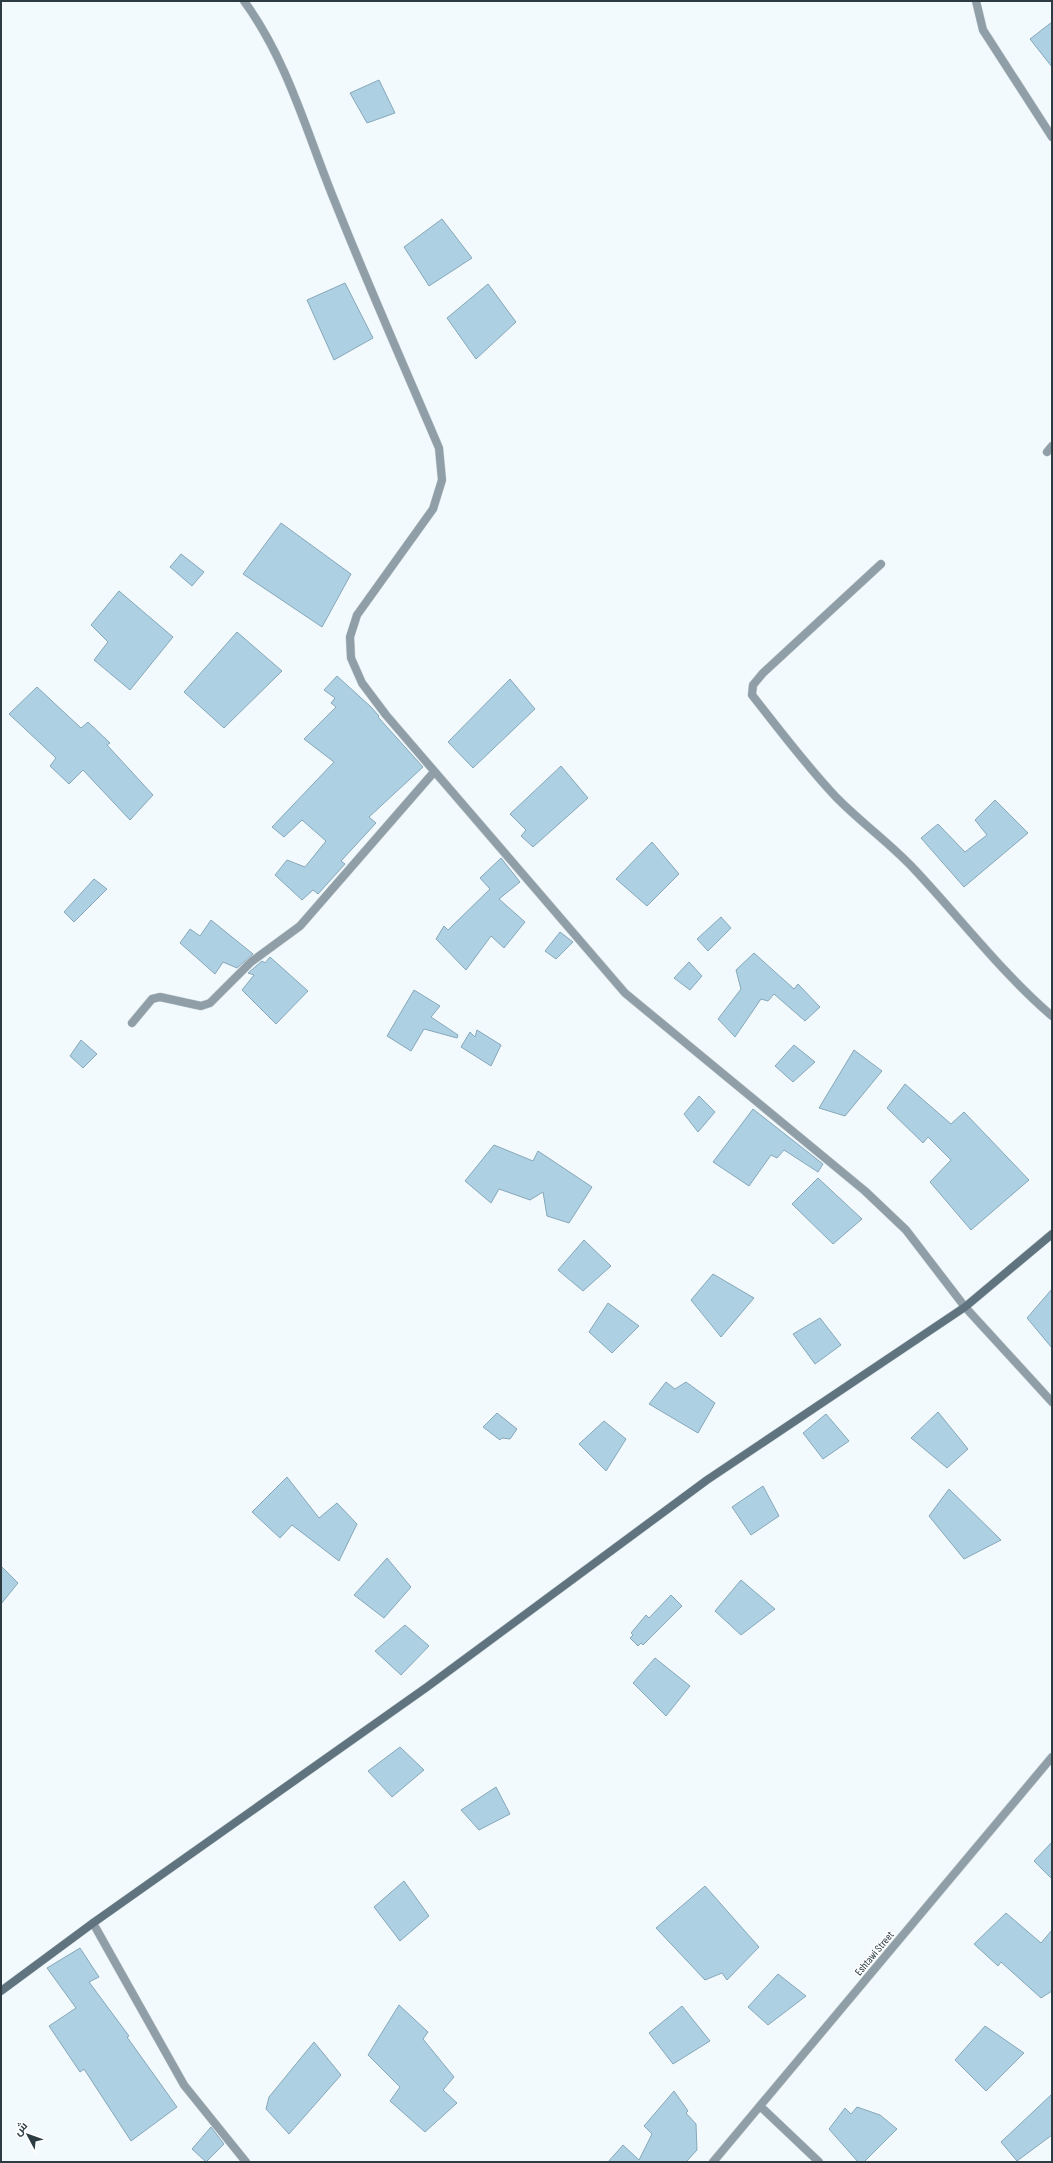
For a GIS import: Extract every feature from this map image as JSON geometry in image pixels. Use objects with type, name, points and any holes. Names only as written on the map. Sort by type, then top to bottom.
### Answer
[{"type":"street","points":[[244,1],[270,40],[284,68],[334,202],[439,448],[442,480],[433,508],[357,614],[350,637],[352,658],[362,683],[386,715],[434,772],[625,993],[865,1191],[906,1230],[965,1307],[1052,1402]]},
{"type":"street","points":[[976,1],[983,30],[1052,137]]},
{"type":"street","points":[[881,564],[763,674],[753,685],[752,695],[834,795],[863,824],[914,868],[982,947],[1030,996],[1052,1016]]},
{"type":"street","points":[[132,1023],[152,999],[160,997],[201,1006],[210,1003],[251,962],[300,926],[434,772]]},
{"type":"street","points":[[1,1991],[93,1923],[427,1687],[707,1480],[965,1307],[1052,1234]]},
{"type":"street","name":"Eshtawi Street","points":[[713,2162],[1052,1757]]},
{"type":"street","points":[[93,1923],[184,2085],[246,2162]]},
{"type":"street","points":[[760,2106],[819,2162]]},
{"type":"building","points":[[1052,22],[1052,67],[1030,39]]},
{"type":"building","points":[[379,80],[395,113],[367,123],[350,93]]},
{"type":"building","points":[[442,219],[472,258],[429,286],[404,247]]},
{"type":"building","points":[[345,283],[373,338],[334,360],[307,300]]},
{"type":"building","points":[[488,284],[516,322],[476,359],[447,318]]},
{"type":"building","points":[[281,523],[351,574],[322,627],[243,574]]},
{"type":"building","points":[[181,554],[204,572],[192,586],[170,567]]},
{"type":"building","points":[[119,591],[173,637],[130,690],[94,660],[108,642],[91,625]]},
{"type":"building","points":[[237,632],[282,671],[224,728],[184,692]]},
{"type":"building","points":[[337,676],[371,707],[379,716],[378,717],[423,767],[369,817],[376,823],[341,861],[345,864],[318,894],[313,890],[302,900],[275,875],[287,860],[305,867],[326,841],[302,820],[284,837],[272,827],[334,762],[304,739],[336,707],[331,703],[335,698],[324,690]]},
{"type":"building","points":[[510,679],[535,709],[473,768],[448,742]]},
{"type":"building","points":[[37,687],[81,728],[88,722],[110,743],[107,745],[153,795],[130,820],[83,770],[69,784],[50,766],[56,758],[9,714]]},
{"type":"building","points":[[561,766],[588,798],[533,847],[521,836],[526,830],[510,814]]},
{"type":"building","points":[[995,800],[1028,833],[964,887],[921,838],[938,824],[965,852],[987,835],[975,820]]},
{"type":"building","points":[[652,842],[679,874],[647,906],[616,879]]},
{"type":"building","points":[[501,858],[520,882],[499,899],[525,922],[504,948],[491,936],[466,970],[436,939],[444,926],[448,930],[490,889],[480,878]]},
{"type":"building","points":[[94,879],[107,889],[74,922],[64,912]]},
{"type":"building","points":[[721,917],[731,928],[708,951],[697,939]]},
{"type":"building","points":[[211,920],[253,954],[237,968],[223,962],[215,974],[180,943],[190,929],[200,936]]},
{"type":"building","points":[[560,932],[573,942],[556,959],[545,951]]},
{"type":"building","points":[[754,953],[794,989],[798,984],[820,1007],[805,1021],[774,994],[768,1001],[761,999],[735,1037],[718,1019],[741,989],[736,970]]},
{"type":"building","points":[[270,957],[308,991],[276,1024],[242,990],[254,975],[248,973],[262,961],[265,963]]},
{"type":"building","points":[[689,962],[702,976],[690,990],[674,978]]},
{"type":"building","points":[[414,990],[440,1006],[431,1017],[458,1035],[457,1038],[424,1029],[411,1051],[387,1036]]},
{"type":"building","points":[[477,1030],[501,1045],[491,1066],[461,1047],[470,1032],[475,1037]]},
{"type":"building","points":[[81,1040],[97,1054],[83,1068],[70,1056]]},
{"type":"building","points":[[794,1045],[815,1062],[793,1082],[775,1066]]},
{"type":"building","points":[[854,1050],[882,1071],[845,1116],[819,1108]]},
{"type":"building","points":[[905,1084],[951,1124],[964,1112],[1029,1180],[971,1230],[930,1182],[951,1160],[928,1137],[923,1143],[887,1108]]},
{"type":"building","points":[[699,1096],[715,1112],[698,1132],[684,1114]]},
{"type":"building","points":[[753,1109],[823,1164],[818,1172],[784,1150],[777,1158],[771,1155],[749,1186],[713,1162]]},
{"type":"building","points":[[494,1145],[533,1161],[538,1151],[592,1187],[569,1223],[547,1216],[543,1192],[530,1200],[499,1189],[491,1203],[465,1181]]},
{"type":"building","points":[[818,1178],[862,1219],[833,1244],[792,1204]]},
{"type":"building","points":[[584,1240],[611,1266],[583,1291],[558,1270]]},
{"type":"building","points":[[713,1274],[754,1298],[721,1337],[691,1300]]},
{"type":"building","points":[[1052,1289],[1052,1348],[1027,1318]]},
{"type":"building","points":[[608,1303],[639,1326],[612,1353],[589,1332]]},
{"type":"building","points":[[820,1318],[841,1345],[815,1364],[793,1334]]},
{"type":"building","points":[[666,1382],[675,1389],[686,1382],[715,1403],[698,1433],[649,1404]]},
{"type":"building","points":[[938,1412],[968,1449],[947,1468],[911,1438]]},
{"type":"building","points":[[497,1413],[517,1429],[510,1439],[502,1438],[500,1440],[483,1427]]},
{"type":"building","points":[[826,1414],[849,1441],[823,1459],[803,1433]]},
{"type":"building","points":[[604,1421],[626,1439],[606,1471],[579,1444]]},
{"type":"building","points":[[287,1477],[319,1518],[337,1503],[357,1524],[339,1561],[292,1525],[280,1538],[252,1512]]},
{"type":"building","points":[[763,1486],[779,1516],[751,1535],[732,1507]]},
{"type":"building","points":[[949,1489],[1001,1540],[964,1559],[929,1516]]},
{"type":"building","points":[[387,1558],[411,1587],[384,1618],[354,1595]]},
{"type":"building","points":[[1,1566],[18,1583],[1,1604]]},
{"type":"building","points":[[741,1580],[775,1609],[741,1635],[715,1611]]},
{"type":"building","points":[[671,1595],[682,1606],[643,1645],[641,1643],[638,1646],[630,1638],[633,1635],[631,1633],[646,1615],[649,1618]]},
{"type":"building","points":[[405,1625],[429,1646],[401,1675],[375,1651]]},
{"type":"building","points":[[655,1658],[690,1686],[666,1716],[633,1683]]},
{"type":"building","points":[[400,1747],[424,1770],[392,1797],[368,1771]]},
{"type":"building","points":[[496,1787],[510,1814],[479,1830],[461,1810]]},
{"type":"building","points":[[1052,1842],[1052,1879],[1034,1861]]},
{"type":"building","points":[[404,1881],[429,1916],[400,1941],[374,1907]]},
{"type":"building","points":[[705,1886],[759,1947],[727,1980],[722,1973],[705,1980],[656,1928]]},
{"type":"building","points":[[1006,1913],[1041,1943],[1052,1930],[1052,1991],[1041,1998],[1001,1962],[998,1966],[974,1944]]},
{"type":"building","points":[[80,1948],[99,1977],[89,1982],[129,2036],[127,2037],[177,2107],[131,2141],[84,2069],[80,2072],[49,2026],[76,2008],[47,1968]]},
{"type":"building","points":[[778,1974],[806,1996],[768,2025],[748,2007]]},
{"type":"building","points":[[399,2005],[428,2032],[423,2039],[454,2077],[443,2090],[457,2103],[425,2132],[390,2101],[400,2087],[368,2055]]},
{"type":"building","points":[[682,2006],[710,2041],[673,2064],[649,2033]]},
{"type":"building","points":[[985,2026],[1024,2053],[986,2091],[955,2060]]},
{"type":"building","points":[[314,2042],[341,2075],[289,2134],[266,2109],[269,2097]]},
{"type":"building","points":[[674,2091],[688,2111],[686,2113],[696,2124],[697,2150],[686,2162],[608,2162],[623,2145],[639,2160],[652,2134],[644,2126]]},
{"type":"building","points":[[1052,2094],[1052,2135],[1017,2161],[1001,2142]]},
{"type":"building","points":[[857,2107],[880,2115],[897,2129],[864,2162],[858,2162],[829,2129],[845,2108],[851,2114]]},
{"type":"building","points":[[211,2127],[224,2144],[206,2162],[192,2149]]}]
